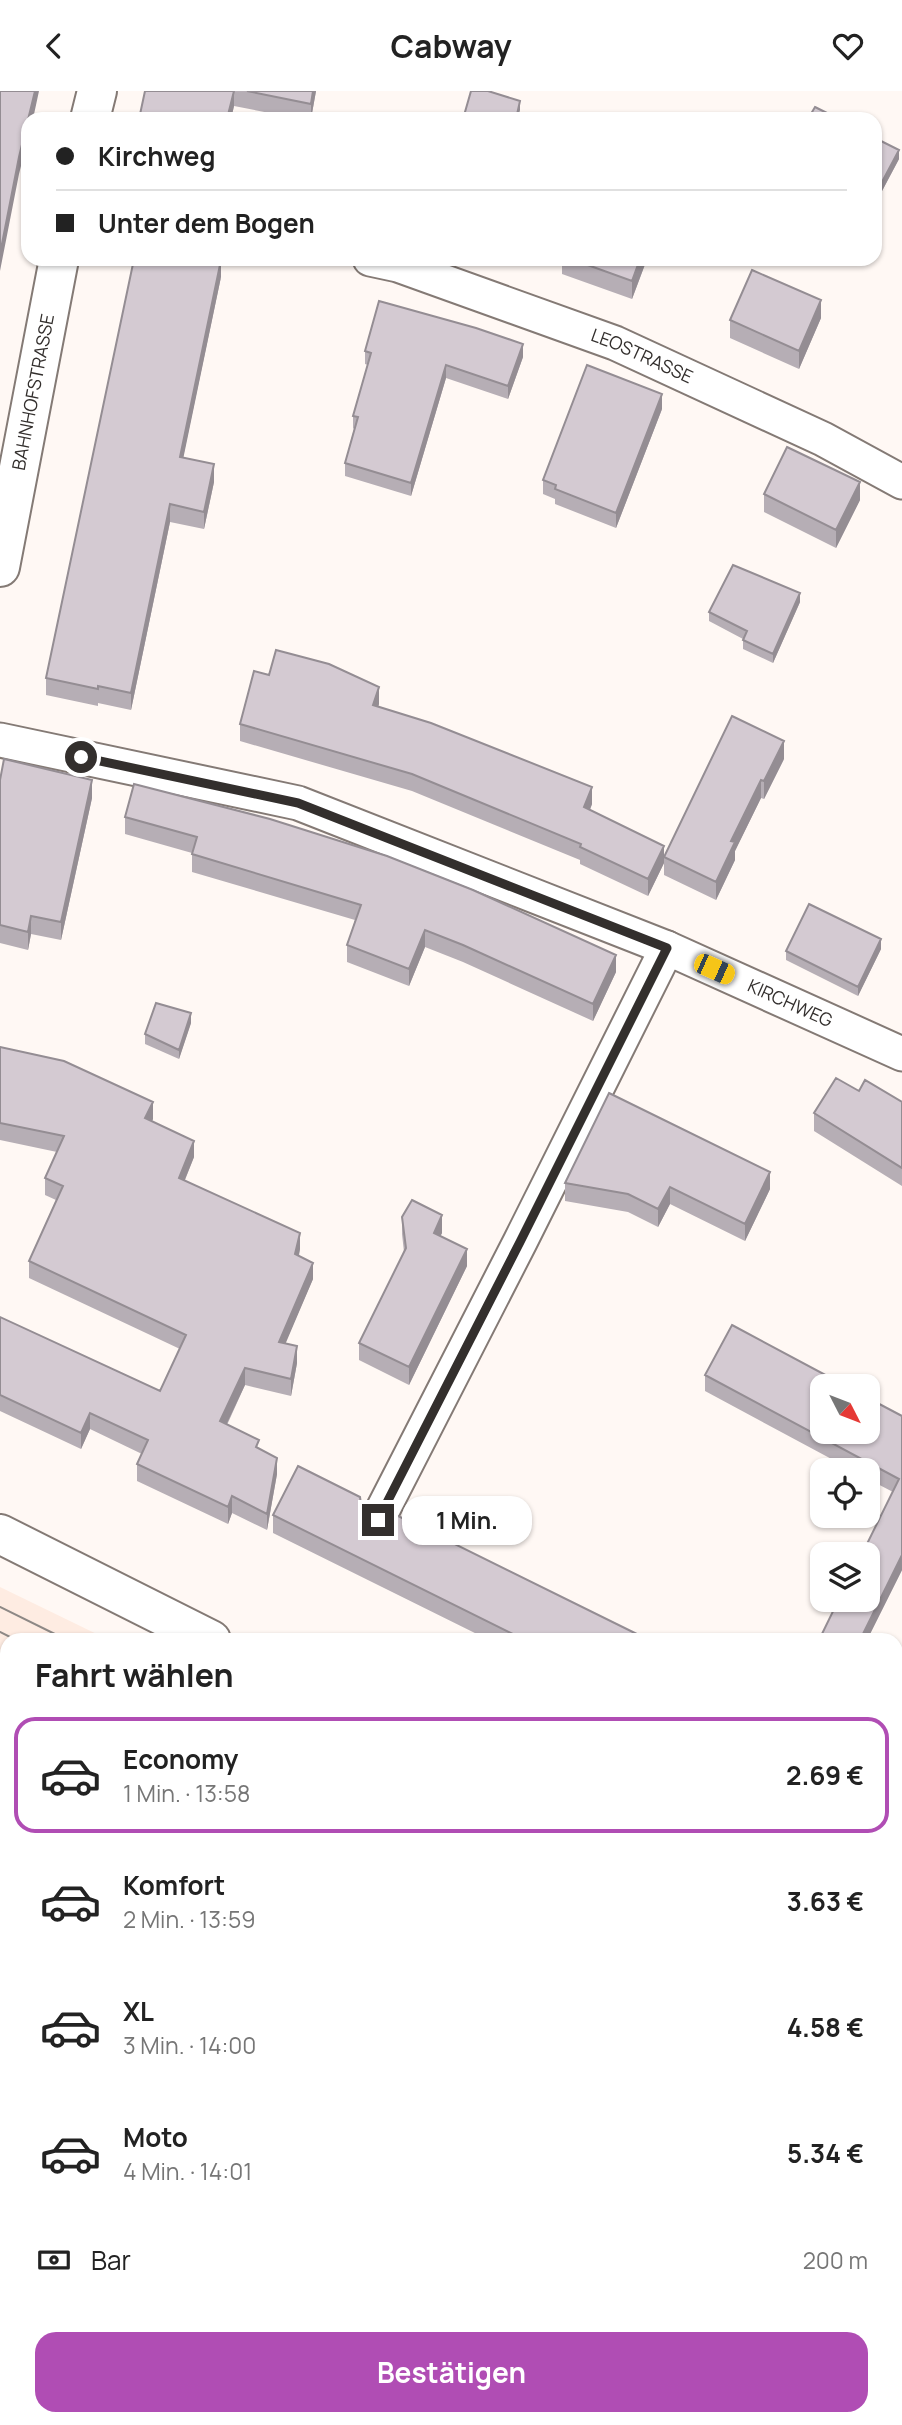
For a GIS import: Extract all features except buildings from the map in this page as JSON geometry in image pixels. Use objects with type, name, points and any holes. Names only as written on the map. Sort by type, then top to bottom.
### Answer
[{"type":"street","points":[[92,112],[97,91]]},
{"type":"street","name":"BAHNHOFSTRASSE","points":[[0,567],[10,464],[57,266]]},
{"type":"street","name":"LEOSTRASSE","points":[[401,266],[615,343],[823,439],[902,482]]},
{"type":"street","name":"KIRCHWEG","points":[[0,740],[298,803],[667,948],[902,1054]]},
{"type":"street","points":[[378,1520],[667,948]]},
{"type":"street","points":[[0,1534],[197,1633]]},
{"type":"shaded area","points":[[0,1587],[95,1633],[0,1633]]},
{"type":"tram line","points":[[0,1607],[53,1633]]},
{"type":"route","points":[[81,757],[298,803],[667,948],[378,1520]]}]
